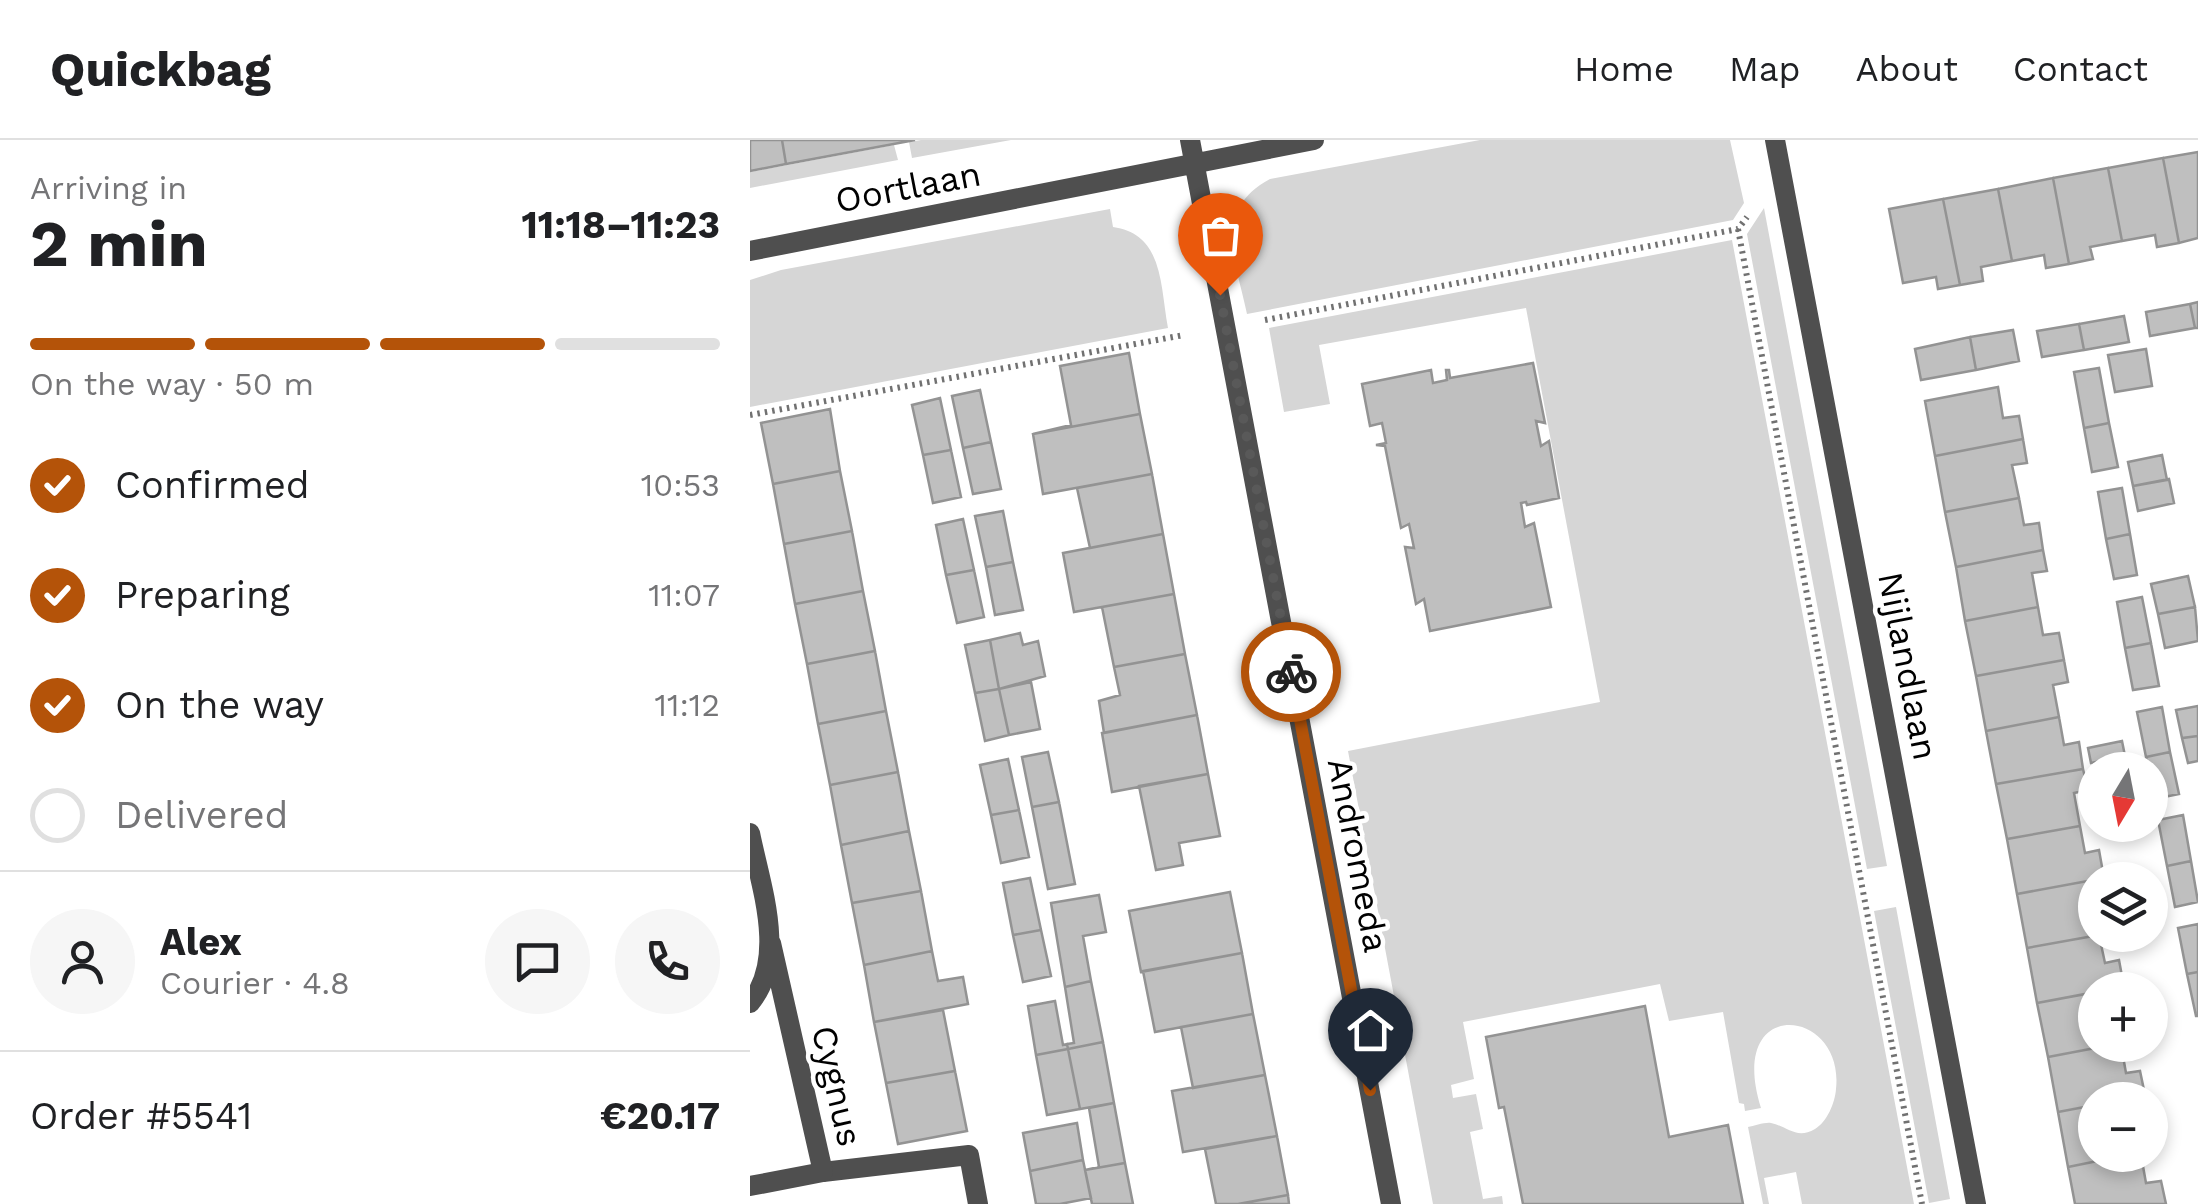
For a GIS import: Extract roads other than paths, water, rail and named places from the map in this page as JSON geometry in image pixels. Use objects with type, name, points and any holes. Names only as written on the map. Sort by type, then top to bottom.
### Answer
[{"type":"street","name":"Andromeda","points":[[1190,140],[1391,1204]]},
{"type":"street","name":"Oortlaan","points":[[750,251],[1314,140]]},
{"type":"street","name":"Nijlandlaan","points":[[1775,140],[1976,1204]]},
{"type":"street","name":"Cygnus","points":[[750,833],[770,943],[824,1172],[750,1186]]},
{"type":"street","name":"Cygnus","points":[[750,1003],[760,991],[770,943]]},
{"type":"street","points":[[824,1172],[970,1155],[978,1204]]}]
